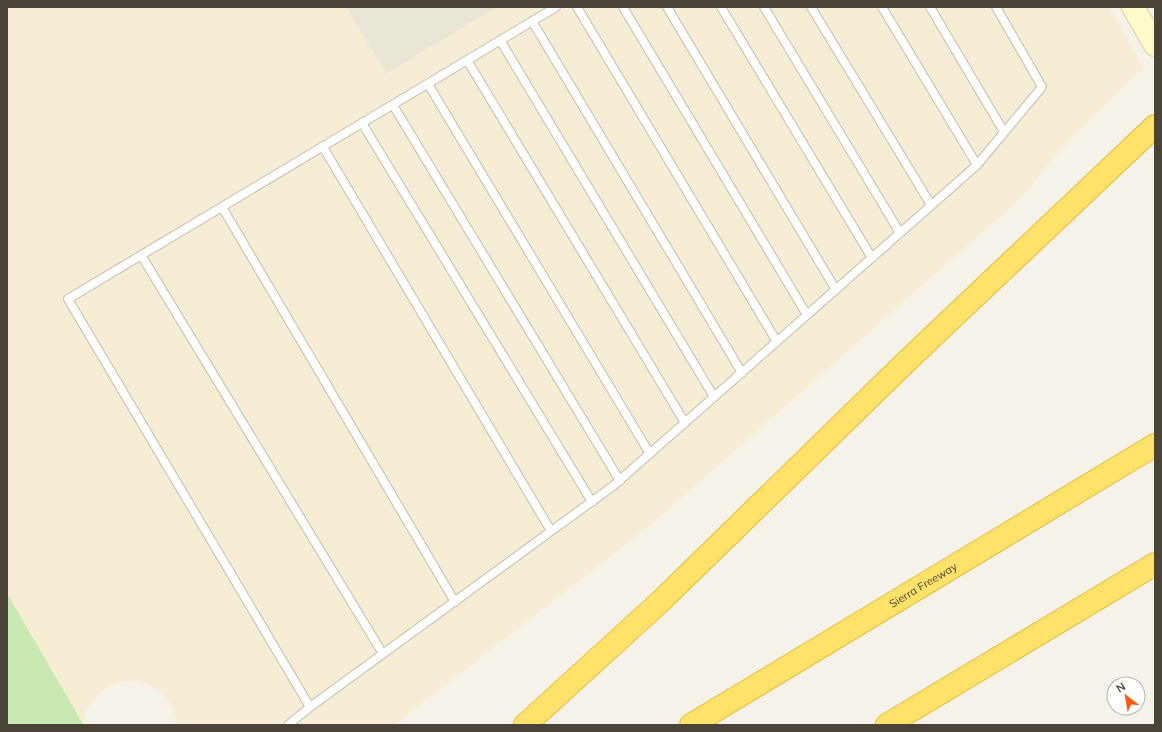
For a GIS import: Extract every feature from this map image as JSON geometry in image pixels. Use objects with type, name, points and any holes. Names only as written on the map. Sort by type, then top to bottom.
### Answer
[{"type":"highway","points":[[525,725],[661,601],[908,360],[1155,126]]},
{"type":"highway","name":"Sierra Freeway","points":[[691,725],[1155,445]]},
{"type":"highway","points":[[887,725],[1155,564]]},
{"type":"main road","points":[[1133,7],[1155,45]]},
{"type":"lane","points":[[310,707],[68,299],[556,7]]},
{"type":"lane","points":[[577,7],[777,342]]},
{"type":"lane","points":[[623,7],[807,315]]},
{"type":"lane","points":[[667,7],[836,290]]},
{"type":"lane","points":[[721,7],[872,258]]},
{"type":"lane","points":[[764,7],[900,233]]},
{"type":"lane","points":[[811,7],[932,205]]},
{"type":"lane","points":[[882,7],[977,165]]},
{"type":"lane","points":[[930,7],[1004,132]]},
{"type":"lane","points":[[288,725],[310,707],[620,481],[977,165],[1042,87],[996,7]]},
{"type":"lane","points":[[532,21],[742,372]]},
{"type":"lane","points":[[500,40],[714,397]]},
{"type":"lane","points":[[467,60],[685,423]]},
{"type":"lane","points":[[428,84],[650,454]]},
{"type":"lane","points":[[393,104],[620,481]]},
{"type":"lane","points":[[362,123],[592,502]]},
{"type":"lane","points":[[323,147],[551,531]]},
{"type":"lane","points":[[222,207],[455,602]]},
{"type":"lane","points":[[141,255],[383,654]]},
{"type":"shaded area","points":[[7,7],[346,7],[386,74],[497,7],[1109,7],[1143,67],[1054,157],[1021,198],[652,524],[394,725],[177,725],[171,704],[161,693],[149,685],[135,681],[120,682],[106,688],[95,697],[87,709],[83,724],[7,593]]},
{"type":"shaded area","points":[[346,7],[497,7],[386,74]]},
{"type":"green space","points":[[7,593],[83,724],[83,725],[7,725]]}]
